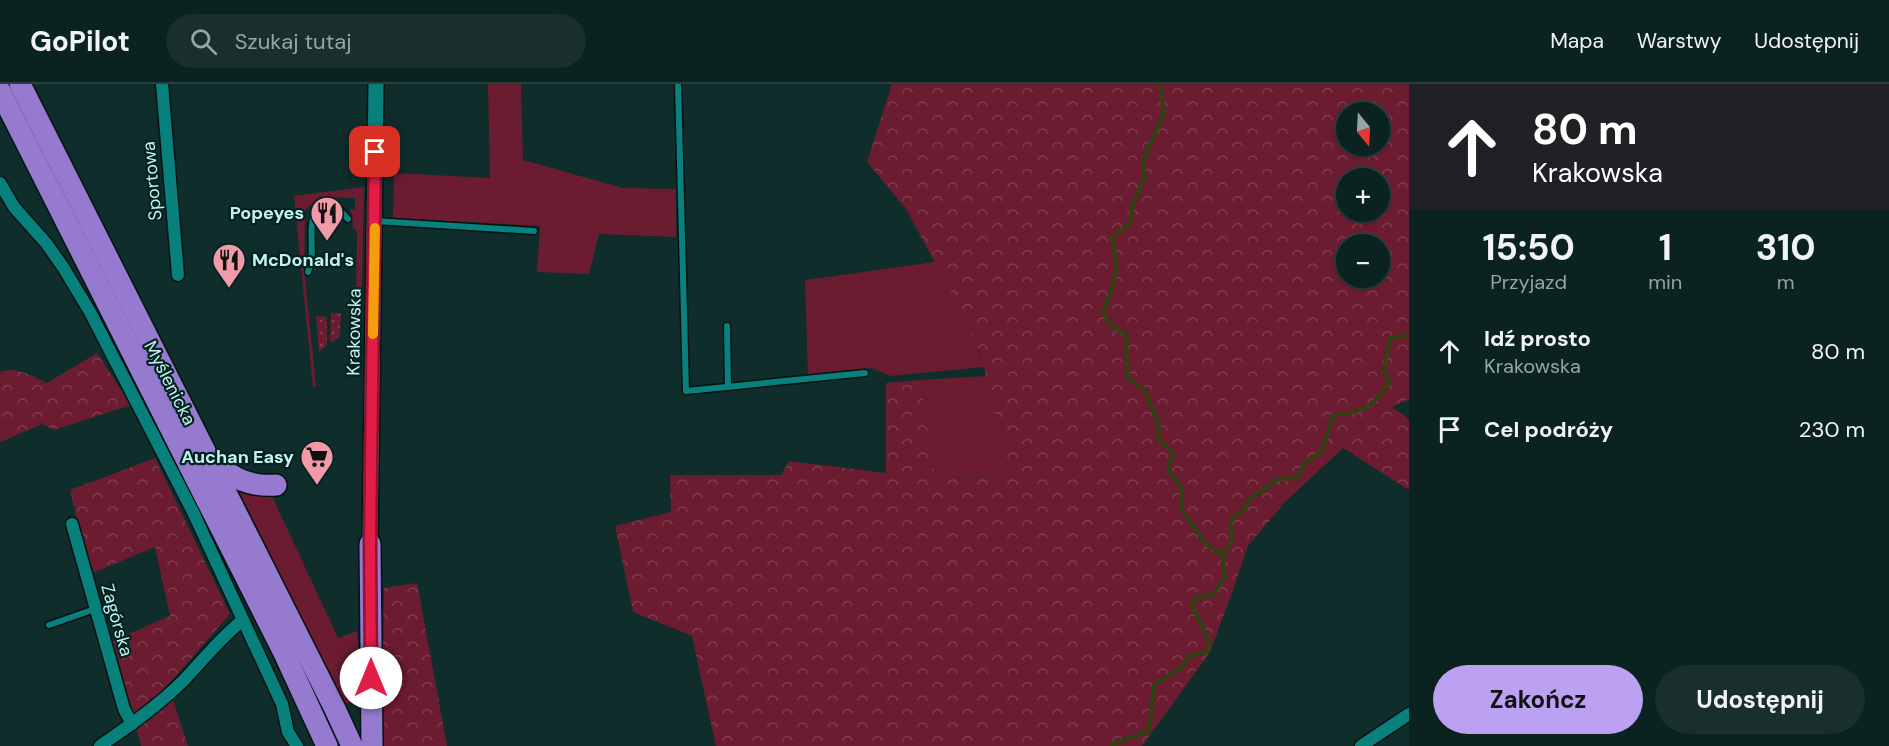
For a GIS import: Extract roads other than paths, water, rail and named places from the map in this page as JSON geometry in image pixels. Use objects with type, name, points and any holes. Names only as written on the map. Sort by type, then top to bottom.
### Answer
[{"type":"highway","name":"Myślenicka","points":[[20,84],[352,746]]},
{"type":"highway","name":"Myślenicka","points":[[0,91],[284,653],[327,746]]},
{"type":"highway","points":[[209,460],[237,479],[265,486],[276,485]]},
{"type":"highway","points":[[370,544],[372,746]]},
{"type":"highway","points":[[335,709],[360,714],[371,701]]},
{"type":"street","name":"Sportowa","points":[[162,84],[178,275]]},
{"type":"street","name":"Krakowska","points":[[370,544],[376,84]]},
{"type":"street","points":[[0,183],[14,207],[46,243],[77,289],[193,512],[282,704],[288,732],[297,746]]},
{"type":"street","name":"Zagórska","points":[[72,524],[124,709],[132,724]]},
{"type":"street","points":[[100,746],[132,724],[183,681],[227,632],[243,620]]},
{"type":"street","points":[[1361,746],[1409,714]]},
{"type":"lane","points":[[678,84],[686,391],[865,374]]},
{"type":"lane","points":[[308,272],[312,261],[313,220],[316,212],[340,210],[348,219]]},
{"type":"lane","points":[[375,221],[534,231]]},
{"type":"lane","points":[[727,326],[728,387]]},
{"type":"lane","points":[[49,625],[95,609]]},
{"type":"waterway","points":[[1160,84],[1164,113],[1143,161],[1145,176],[1132,206],[1130,224],[1112,237],[1117,268],[1103,311],[1111,326],[1127,335],[1128,378],[1145,391],[1159,424],[1158,439],[1173,452],[1168,469],[1182,489],[1182,510],[1206,544],[1223,556]]},
{"type":"waterway","points":[[1112,746],[1114,743],[1149,731],[1154,685],[1182,667],[1189,656],[1207,652],[1209,641],[1192,605],[1196,597],[1212,596],[1225,577],[1223,556],[1232,539],[1231,519],[1246,508],[1248,500],[1278,479],[1297,478],[1305,463],[1322,451],[1333,415],[1366,408],[1376,399],[1389,383],[1384,369],[1390,338],[1409,335]]},
{"type":"place","name":"Popeyes","points":[[327,242]]},
{"type":"place","name":"McDonald's","points":[[229,289]]},
{"type":"place","name":"Auchan Easy","points":[[317,486]]}]
